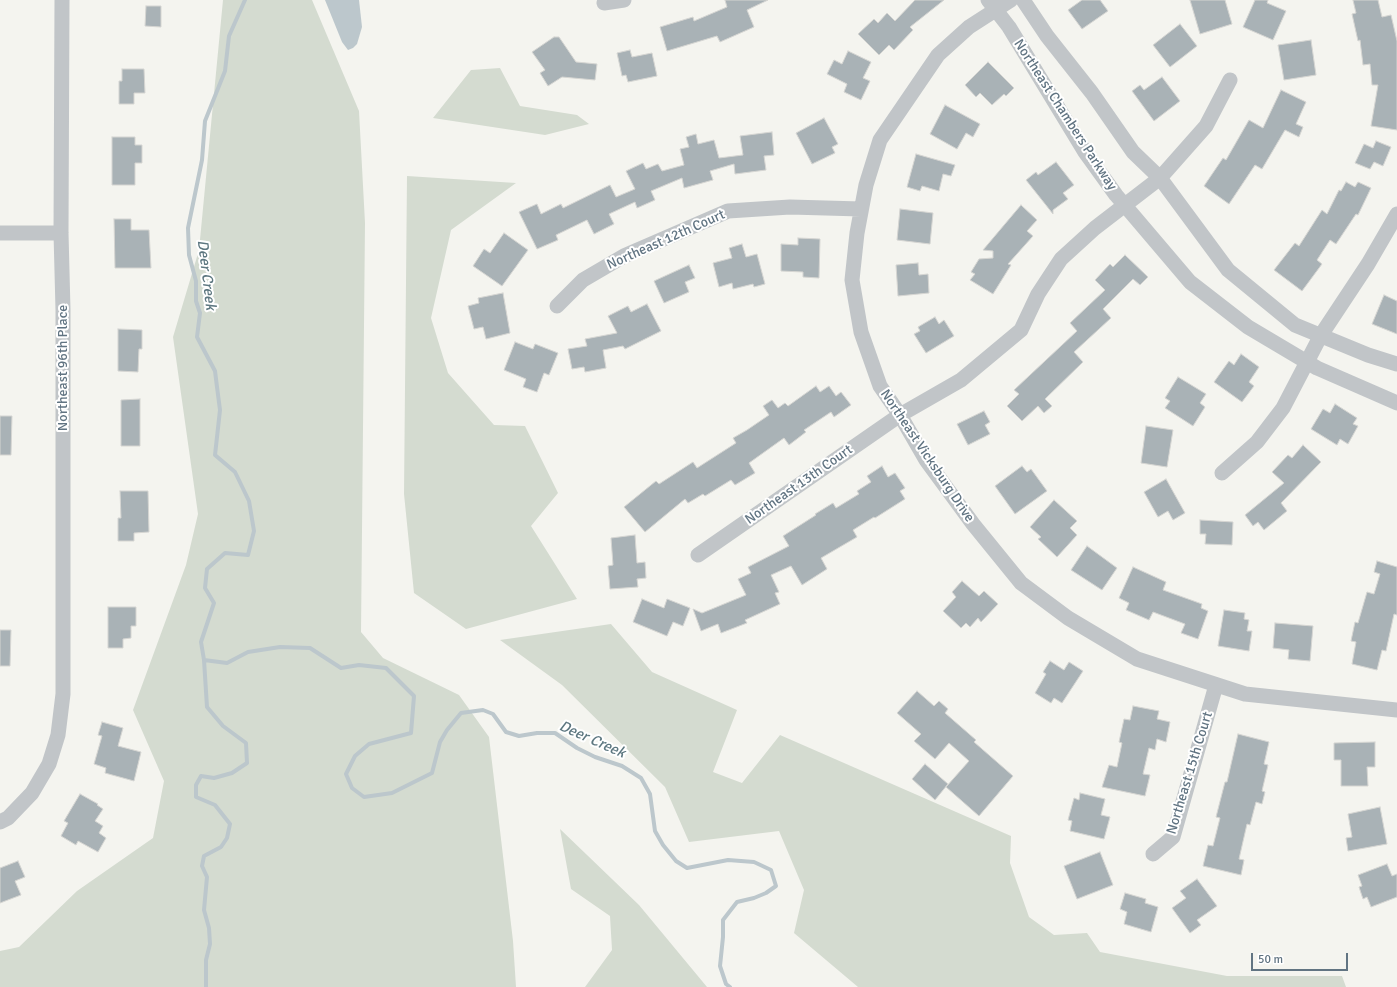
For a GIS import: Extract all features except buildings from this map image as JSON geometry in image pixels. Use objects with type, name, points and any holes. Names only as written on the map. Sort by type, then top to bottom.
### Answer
[{"type":"street","name":"Northeast 96th Place","points":[[0,822],[8,818],[32,793],[49,764],[58,735],[63,694],[63,310],[61,233],[62,0]]},
{"type":"street","points":[[604,3],[624,0]]},
{"type":"street","name":"Northeast Vicksburg Drive","points":[[1011,0],[992,5],[938,55],[880,140],[866,185],[861,209],[852,280],[861,332],[880,386],[900,415],[931,467],[973,524],[1021,583],[1068,618],[1137,659],[1246,694],[1397,710]]},
{"type":"street","name":"Northeast Chambers Parkway","points":[[1023,0],[1047,36],[1092,93],[1133,152],[1160,178],[1228,270],[1296,325],[1368,355],[1397,364]]},
{"type":"street","name":"Northeast Chambers Parkway","points":[[992,5],[1042,79],[1085,152],[1125,205],[1190,282],[1248,327],[1307,363],[1397,403]]},
{"type":"street","points":[[1160,178],[1206,126],[1230,80]]},
{"type":"street","name":"Northeast 13th Court","points":[[698,555],[900,415],[961,380],[1021,330],[1038,294],[1061,259],[1095,228],[1160,178]]},
{"type":"street","name":"Northeast 12th Court","points":[[557,306],[583,280],[624,256],[728,211],[790,207],[861,209]]},
{"type":"street","points":[[1222,473],[1257,442],[1283,408],[1321,335],[1368,264],[1397,214]]},
{"type":"street","points":[[0,233],[61,233]]},
{"type":"street","name":"Northeast 15th Court","points":[[1153,854],[1173,837],[1216,685]]},
{"type":"shaded area","points":[[223,0],[312,0],[359,111],[365,223],[361,632],[383,658],[459,695],[489,737],[513,941],[516,987],[0,987],[0,951],[19,947],[77,891],[153,838],[164,781],[133,710],[186,565],[198,514],[173,337],[199,250]]},
{"type":"shaded area","points":[[325,0],[359,0],[362,27],[357,44],[353,48],[348,50],[342,42]]},
{"type":"shaded area","points":[[500,68],[520,106],[577,115],[589,124],[545,135],[433,118],[471,70]]},
{"type":"shaded area","points":[[407,176],[516,183],[451,230],[431,318],[448,373],[494,425],[525,426],[558,493],[531,526],[577,599],[466,629],[414,593],[404,494]]},
{"type":"shaded area","points":[[611,624],[652,672],[737,710],[713,772],[742,783],[780,735],[1011,836],[1010,863],[1029,917],[1054,935],[1087,933],[1100,952],[1227,976],[1342,976],[1346,987],[858,987],[794,933],[804,890],[779,831],[689,842],[665,787],[562,685],[500,640]]},
{"type":"shaded area","points":[[560,829],[639,905],[707,987],[585,987],[612,950],[610,916],[571,889]]},
{"type":"waterway","name":"Deer Creek","points":[[245,0],[229,36],[225,71],[205,121],[202,160],[188,228],[189,255],[196,281],[196,301],[200,313],[197,337],[215,371],[220,410],[215,455],[235,472],[249,501],[254,531],[248,555],[225,553],[207,569],[205,588],[214,603],[201,642],[204,660],[227,663],[248,652],[280,647],[310,648],[341,668],[359,665],[386,668],[414,696],[411,733],[369,744],[355,756],[346,774],[352,788],[364,797],[392,793],[432,773],[440,742],[447,730],[461,713],[483,710],[493,714],[506,732],[519,736],[537,733],[555,733],[577,748],[595,757],[622,766],[641,778],[650,794],[655,831],[663,845],[676,861],[687,868],[728,860],[754,862],[771,870],[776,886],[766,893],[754,898],[737,902],[723,920],[720,966],[726,984],[730,987]]},
{"type":"waterway","points":[[204,660],[207,707],[223,726],[246,743],[247,763],[232,773],[214,778],[201,776],[196,785],[196,797],[215,805],[230,824],[227,838],[221,847],[204,856],[202,866],[207,877],[204,910],[209,928],[210,944],[206,960],[206,987]]}]
